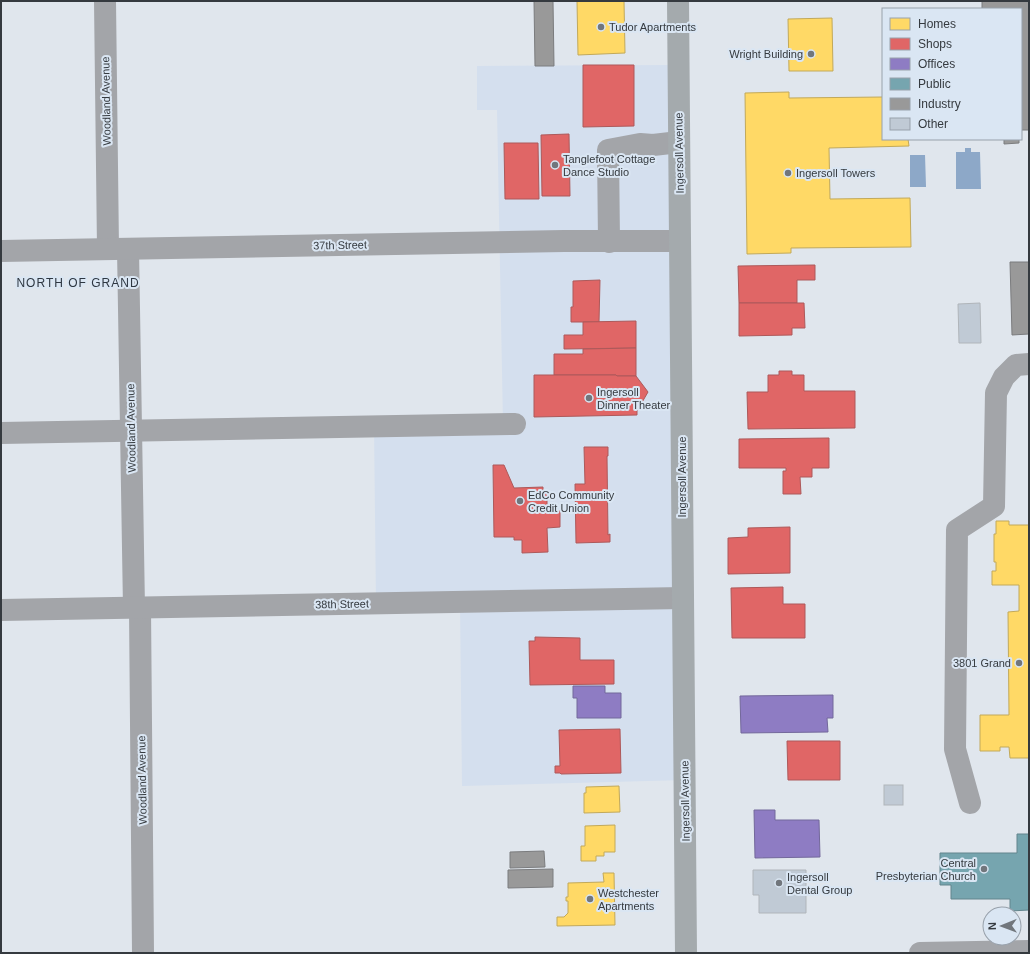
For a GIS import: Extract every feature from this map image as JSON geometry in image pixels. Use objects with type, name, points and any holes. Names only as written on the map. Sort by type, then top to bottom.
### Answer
[{"type":"main road","name":"Ingersoll Avenue","points":[[678,1],[686,953]]},
{"type":"street","name":"Woodland Avenue","points":[[105,1],[118,249],[131,431],[137,608],[144,953]]},
{"type":"street","points":[[609,242],[608,150],[640,144],[653,145],[679,142]]},
{"type":"street","name":"37th Street","points":[[1,251],[564,241],[680,241]]},
{"type":"street","points":[[970,803],[955,749],[957,530],[994,506],[996,394],[1004,377],[1016,365],[1029,364]]},
{"type":"street","points":[[1,433],[515,424]]},
{"type":"street","name":"38th Street","points":[[1,610],[683,598]]},
{"type":"street","points":[[920,953],[1029,951]]},
{"type":"shaded area","points":[[678,65],[685,780],[462,786],[460,602],[376,603],[374,426],[503,424],[497,110],[477,110],[477,66]]},
{"type":"water","points":[[965,148],[971,148],[971,152],[980,152],[981,189],[956,189],[956,152],[965,152]]},
{"type":"water","points":[[910,155],[925,155],[926,187],[910,187]]},
{"type":"building: Homes","name":"Tudor Apartments","points":[[577,1],[624,1],[625,53],[578,55]]},
{"type":"building: Homes","name":"Wright Building","points":[[832,18],[833,71],[789,71],[788,19]]},
{"type":"building: Homes","name":"Ingersoll Towers","points":[[789,92],[789,98],[882,97],[882,140],[908,140],[909,146],[829,148],[830,199],[910,198],[911,247],[791,248],[791,253],[747,254],[745,93]]},
{"type":"building: Homes","name":"3801 Grand","points":[[996,521],[1009,521],[1009,525],[1029,525],[1029,758],[1010,758],[1009,747],[1000,747],[1000,751],[980,751],[980,715],[1009,715],[1008,612],[1019,611],[1019,585],[992,585],[992,571],[996,571],[996,562],[994,562],[994,534],[996,534]]},
{"type":"building: Homes","points":[[619,786],[620,812],[584,813],[584,793],[586,793],[586,787]]},
{"type":"building: Homes","points":[[615,825],[615,852],[604,852],[604,856],[596,856],[596,861],[581,861],[581,846],[585,846],[585,826]]},
{"type":"building: Homes","name":"Westchester Apartments","points":[[603,873],[614,873],[615,925],[557,926],[557,917],[564,917],[568,913],[568,901],[566,901],[566,897],[568,897],[568,883],[604,882]]},
{"type":"building: Shops","points":[[583,65],[634,65],[634,126],[583,127]]},
{"type":"building: Shops","name":"Tanglefoot Cottage Dance Studio","points":[[569,134],[570,196],[542,196],[541,135]]},
{"type":"building: Shops","points":[[504,143],[538,143],[539,199],[505,199]]},
{"type":"building: Shops","points":[[815,265],[815,280],[797,280],[797,303],[739,303],[738,266]]},
{"type":"building: Shops","points":[[600,280],[599,322],[571,322],[571,307],[573,307],[573,281]]},
{"type":"building: Shops","points":[[739,303],[804,303],[805,328],[792,328],[792,335],[739,336]]},
{"type":"building: Shops","points":[[636,321],[636,348],[564,349],[564,335],[583,335],[583,322]]},
{"type":"building: Shops","points":[[636,348],[636,376],[554,375],[554,354],[583,354],[583,349]]},
{"type":"building: Shops","points":[[779,371],[792,371],[792,375],[804,375],[804,391],[855,391],[855,428],[748,429],[747,392],[768,392],[768,375],[779,375]]},
{"type":"building: Shops","name":"Ingersoll Dinner Theater","points":[[534,375],[636,376],[648,392],[637,411],[637,415],[534,417]]},
{"type":"building: Shops","points":[[829,438],[829,468],[812,468],[812,477],[800,477],[801,494],[783,494],[783,471],[786,471],[786,468],[739,468],[739,439]]},
{"type":"building: Shops","points":[[584,447],[608,447],[608,535],[610,534],[610,542],[576,543],[575,484],[585,484]]},
{"type":"building: Shops","name":"EdCo Community Credit Union","points":[[493,465],[504,465],[514,488],[543,487],[543,492],[547,492],[547,511],[560,511],[560,527],[547,528],[548,552],[522,553],[522,540],[514,540],[514,537],[494,537]]},
{"type":"building: Shops","points":[[790,527],[790,573],[728,574],[728,538],[748,537],[748,528]]},
{"type":"building: Shops","points":[[783,587],[783,604],[805,604],[805,638],[732,638],[731,588]]},
{"type":"building: Shops","points":[[535,637],[580,638],[580,660],[614,660],[614,684],[530,685],[529,641],[535,641]]},
{"type":"building: Shops","points":[[620,729],[621,773],[555,773],[555,766],[560,766],[559,730]]},
{"type":"building: Shops","points":[[787,741],[840,741],[840,780],[788,780]]},
{"type":"building: Offices","points":[[573,686],[605,686],[605,693],[621,693],[621,718],[577,718],[577,698],[573,698]]},
{"type":"building: Offices","points":[[833,695],[833,718],[827,718],[828,732],[741,733],[740,696]]},
{"type":"building: Offices","points":[[754,810],[775,810],[775,820],[819,820],[820,857],[755,858]]},
{"type":"building: Public","name":"Central Presbyterian Church","points":[[1017,834],[1029,834],[1029,910],[1022,910],[1022,906],[1010,906],[1010,899],[951,899],[951,885],[940,885],[940,853],[1017,853]]},
{"type":"building: Industry","points":[[534,1],[553,1],[554,66],[535,66]]},
{"type":"building: Industry","points":[[982,1],[1029,1],[1029,130],[1022,130],[1022,8],[982,8]]},
{"type":"building: Industry","points":[[1004,140],[1019,140],[1019,143],[1004,144]]},
{"type":"building: Industry","points":[[1010,262],[1029,262],[1029,334],[1012,335]]},
{"type":"building: Industry","points":[[544,851],[545,867],[510,868],[510,852]]},
{"type":"building: Industry","points":[[553,869],[553,887],[508,888],[508,870]]},
{"type":"building: Other","points":[[980,303],[981,343],[959,343],[958,304]]},
{"type":"building: Other","points":[[884,785],[903,785],[903,805],[884,805]]},
{"type":"building: Other","name":"Ingersoll Dental Group","points":[[753,870],[806,870],[806,913],[759,913],[759,895],[753,895]]},
{"type":"place","name":"Tudor Apartments","points":[[601,27]]},
{"type":"place","name":"Wright Building","points":[[811,54]]},
{"type":"place","name":"Tanglefoot Cottage Dance Studio","points":[[555,165]]},
{"type":"place","name":"Ingersoll Towers","points":[[788,173]]},
{"type":"place","name":"Ingersoll Dinner Theater","points":[[589,398]]},
{"type":"place","name":"EdCo Community Credit Union","points":[[520,501]]},
{"type":"place","name":"3801 Grand","points":[[1019,663]]},
{"type":"place","name":"Central Presbyterian Church","points":[[984,869]]},
{"type":"place","name":"Ingersoll Dental Group","points":[[779,883]]},
{"type":"place","name":"Westchester Apartments","points":[[590,899]]},
{"type":"district","name":"NORTH OF GRAND","points":[[78,283]]}]
